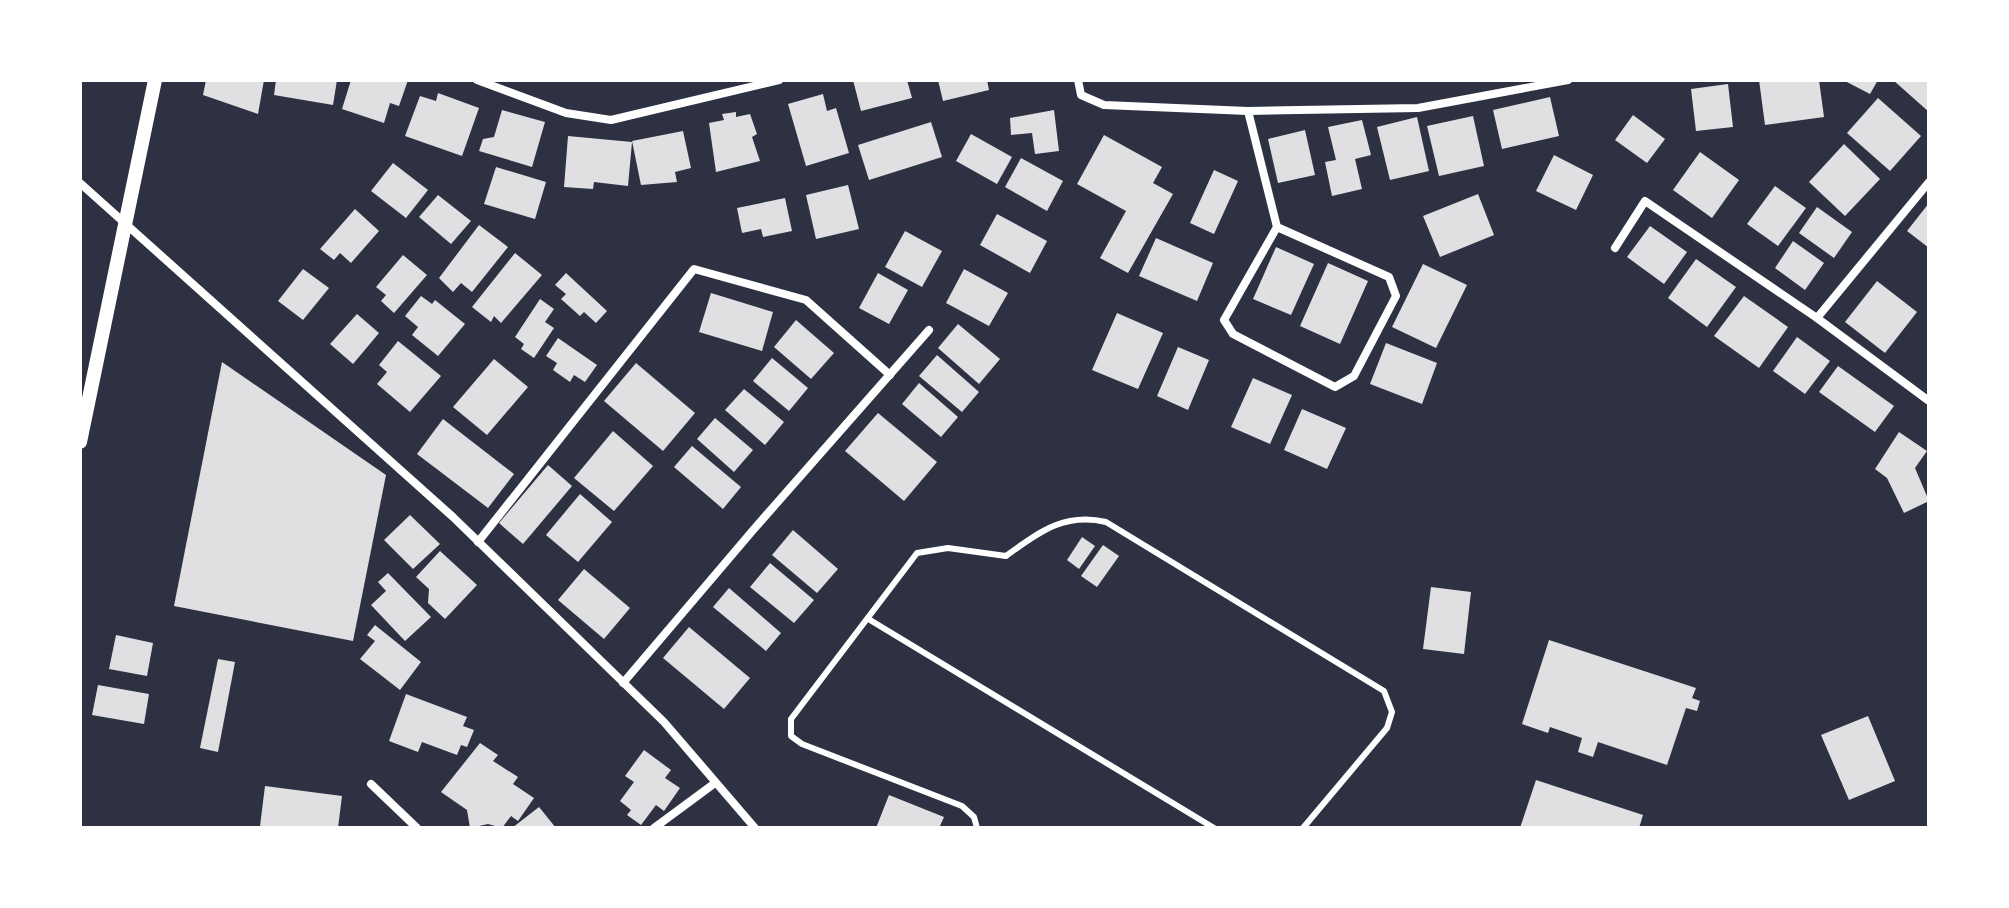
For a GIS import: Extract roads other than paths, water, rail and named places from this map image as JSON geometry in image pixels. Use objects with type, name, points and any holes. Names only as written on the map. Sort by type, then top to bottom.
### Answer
[{"type":"street","points":[[80,442],[155,80]]},
{"type":"street","points":[[477,80],[566,113],[611,120],[779,80]]},
{"type":"street","points":[[1078,80],[1081,95],[1104,105],[1248,111],[1418,108],[1568,80]]},
{"type":"street","points":[[1248,111],[1277,227],[1224,320],[1233,334],[1335,387],[1354,376],[1396,296],[1389,277],[1277,227]]},
{"type":"street","points":[[1817,318],[1929,182]]},
{"type":"street","points":[[80,183],[478,542],[664,722],[755,828]]},
{"type":"street","points":[[1615,248],[1645,201],[1817,318],[1929,401]]},
{"type":"street","points":[[478,542],[694,269],[806,300],[890,375]]},
{"type":"street","points":[[623,683],[929,330]]},
{"type":"street","points":[[654,828],[715,783]]},
{"type":"street","points":[[371,784],[417,828]]},
{"type":"lane","points":[[977,828],[974,817],[962,806],[802,744],[791,736],[791,719],[870,620],[917,553],[948,548],[1006,556],[1052,523],[1089,518],[1106,522],[1384,691],[1392,712],[1387,728],[1303,828]]},
{"type":"lane","points":[[870,620],[1214,828]]}]
